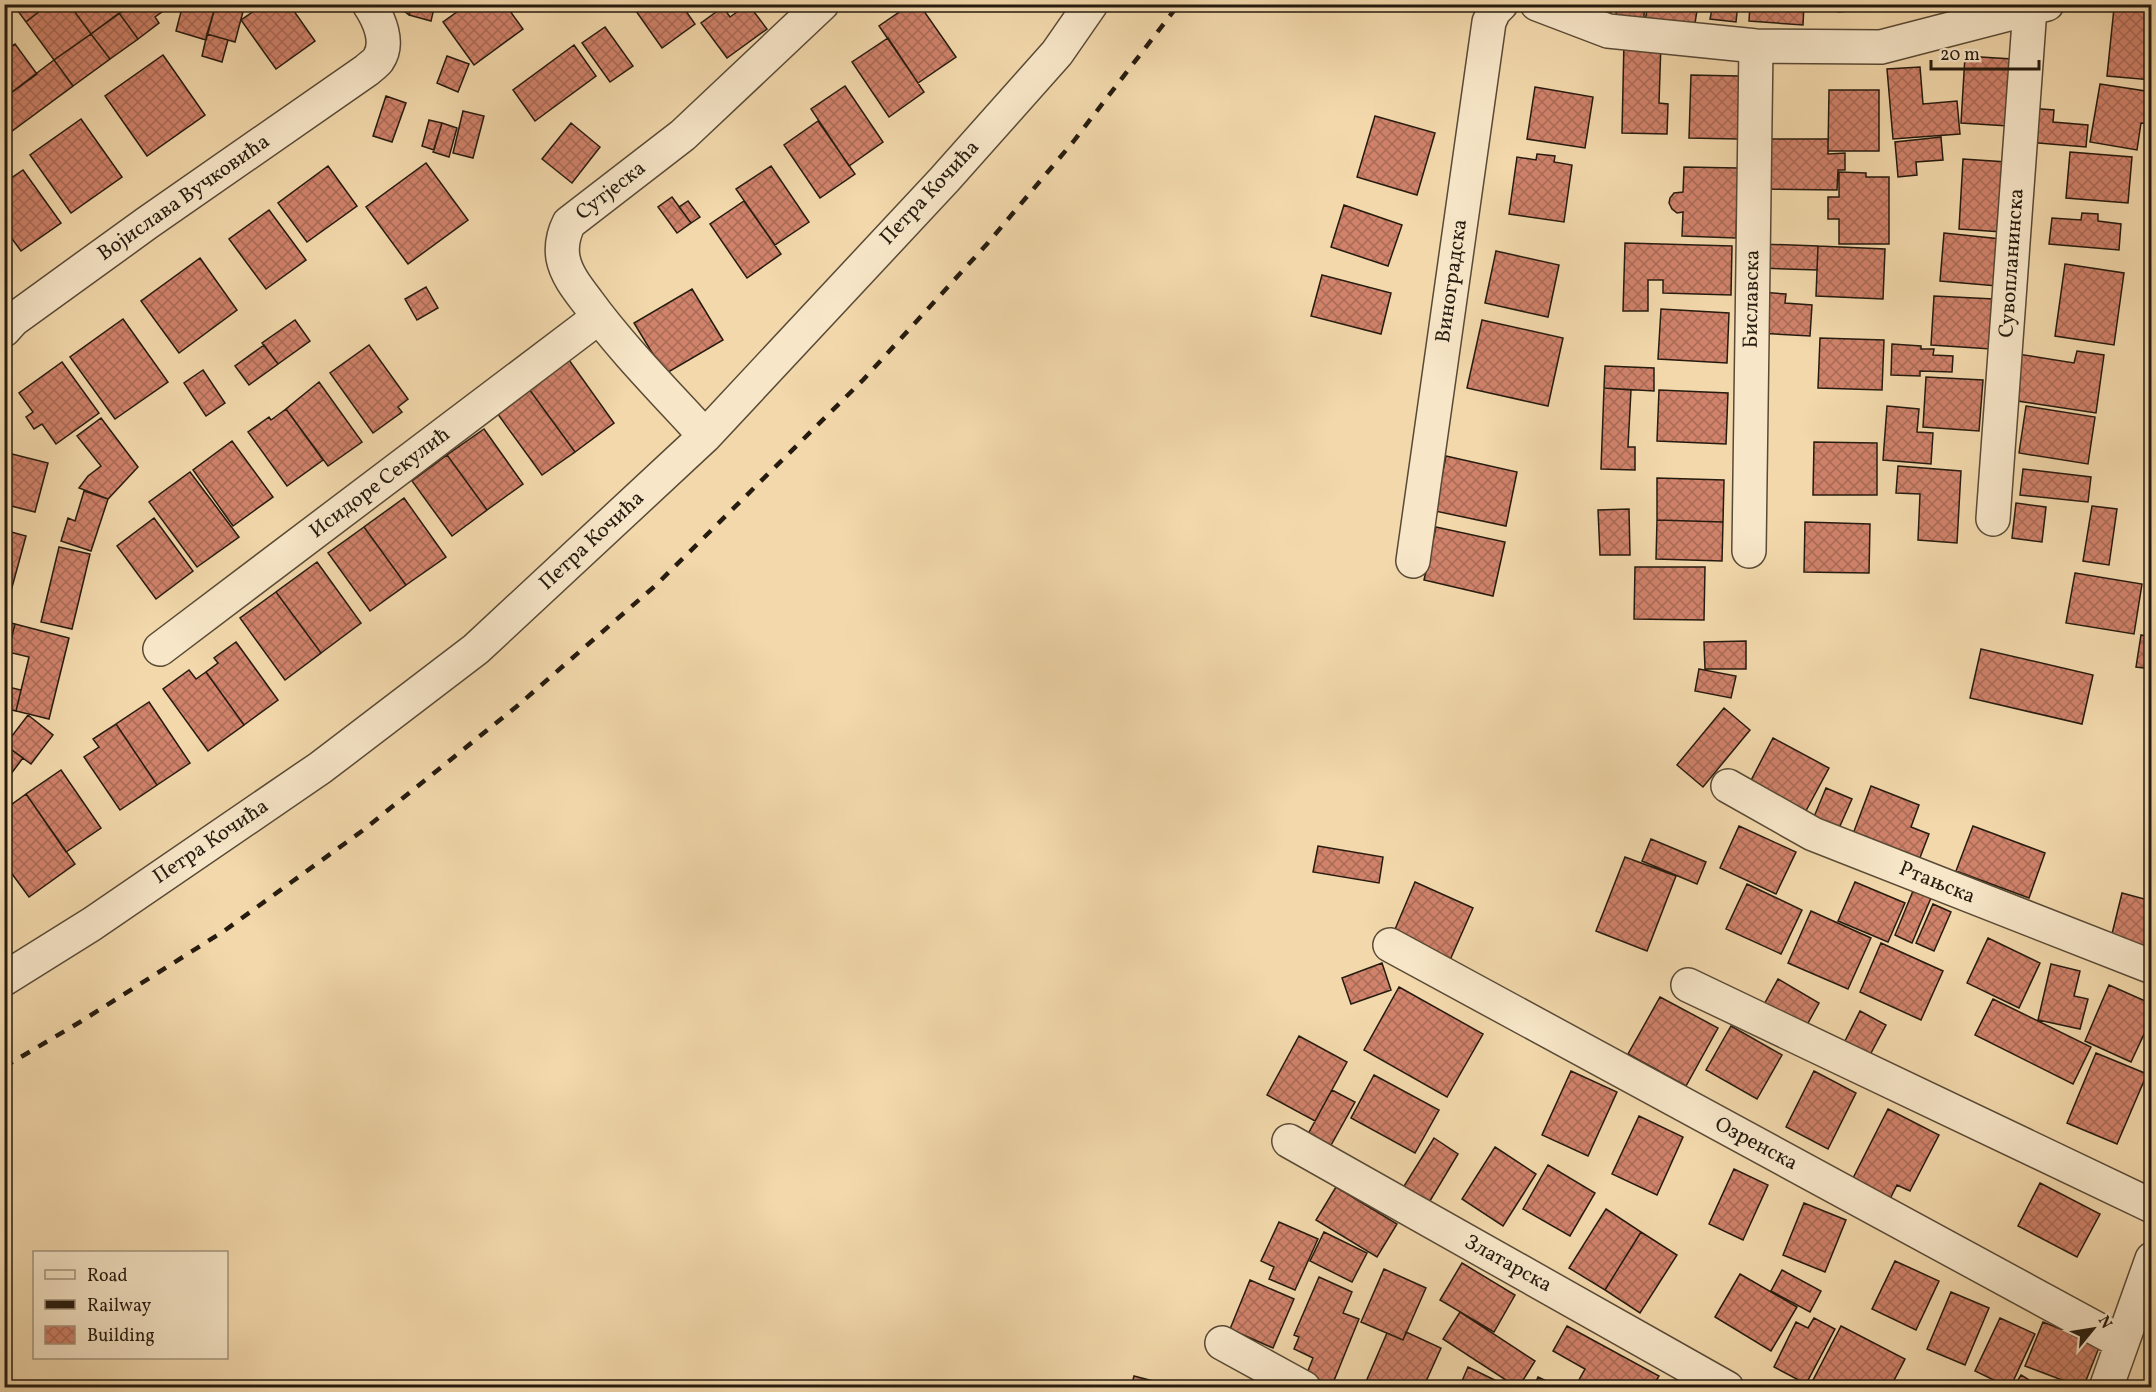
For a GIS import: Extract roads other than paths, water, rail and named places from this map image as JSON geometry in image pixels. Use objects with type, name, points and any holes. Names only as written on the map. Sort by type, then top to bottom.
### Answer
[{"type":"street","name":"Војислава Вучковића","points":[[4,330],[13,320],[147,223],[367,70],[379,59],[383,45],[380,24],[369,4]]},
{"type":"street","name":"Сутјеска","points":[[705,436],[599,317],[571,279],[563,259],[563,239],[569,223],[683,135],[822,4]]},
{"type":"street","name":"Петра Кочића","points":[[4,980],[92,924],[320,768],[476,649],[705,436],[944,180],[1057,53],[1091,4]]},
{"type":"street","name":"Виноградска","points":[[1413,561],[1489,22],[1494,11],[1501,4]]},
{"type":"street","points":[[1537,4],[1608,30],[1756,46],[1881,47],[2039,6]]},
{"type":"street","name":"Сувопланинска","points":[[1993,519],[2039,6]]},
{"type":"street","name":"Биславска","points":[[1749,551],[1756,46]]},
{"type":"street","name":"Исидоре Секулић","points":[[160,649],[599,317]]},
{"type":"street","name":"Ртањска","points":[[1728,786],[1813,834],[2151,968]]},
{"type":"street","name":"Озренска","points":[[1390,945],[2121,1342]]},
{"type":"street","points":[[1688,985],[2151,1206]]},
{"type":"street","name":"Златарска","points":[[1289,1141],[1727,1388]]},
{"type":"street","points":[[2106,1388],[2151,1259]]},
{"type":"street","points":[[1222,1343],[1304,1388]]},
{"type":"railway","points":[[4,1067],[224,931],[362,831],[516,707],[655,586],[863,380],[987,244],[1073,142],[1179,4]]}]
